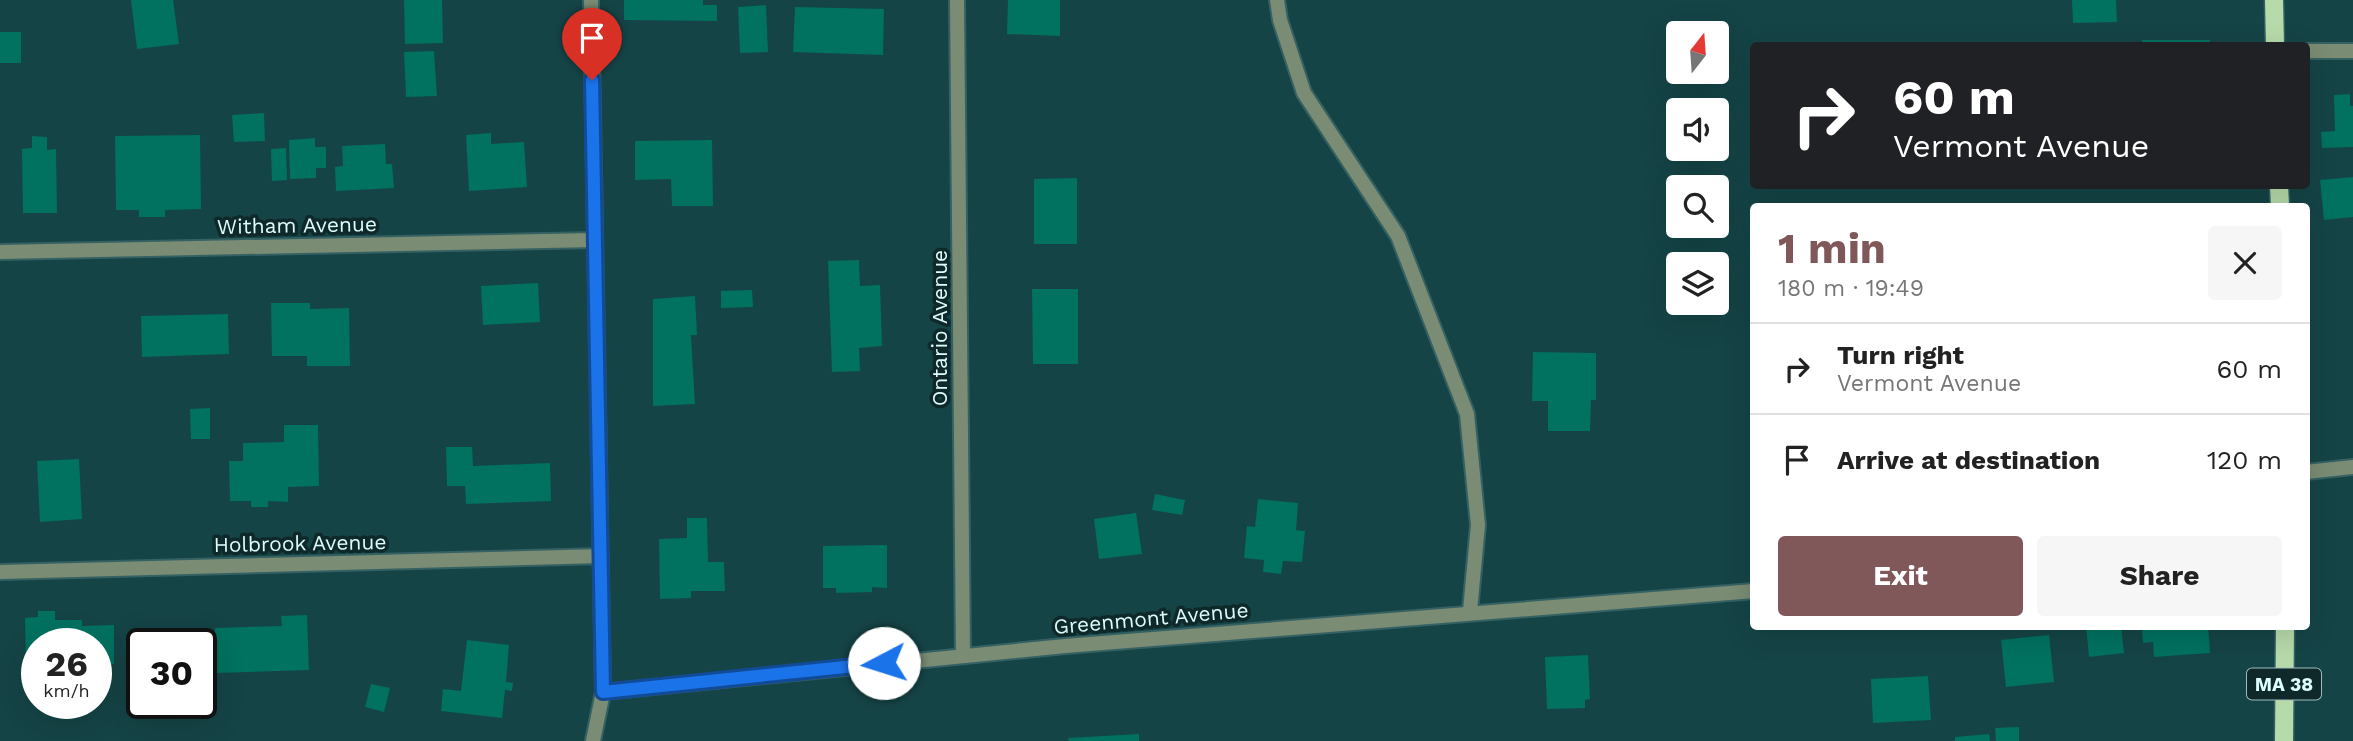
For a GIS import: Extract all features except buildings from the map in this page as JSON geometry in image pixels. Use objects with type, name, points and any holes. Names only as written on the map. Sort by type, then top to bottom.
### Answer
[{"type":"main road","points":[[2274,0],[2275,42]]},
{"type":"main road","name":"MA 38","points":[[2284,741],[2285,630]]},
{"type":"street","points":[[591,0],[603,692],[593,741]]},
{"type":"street","name":"Ontario Avenue","points":[[957,0],[963,656]]},
{"type":"street","points":[[1278,0],[1280,20],[1304,93],[1398,236],[1467,414],[1478,525],[1470,611]]},
{"type":"street","points":[[2310,51],[2353,51]]},
{"type":"street","name":"Witham Avenue","points":[[0,252],[595,240]]},
{"type":"street","points":[[2310,472],[2353,467]]},
{"type":"street","name":"Holbrook Avenue","points":[[0,572],[601,556]]},
{"type":"street","name":"Greenmont Avenue","points":[[603,692],[963,656],[1470,611],[1750,591]]},
{"type":"route","points":[[592,80],[603,692],[884,663]]}]
